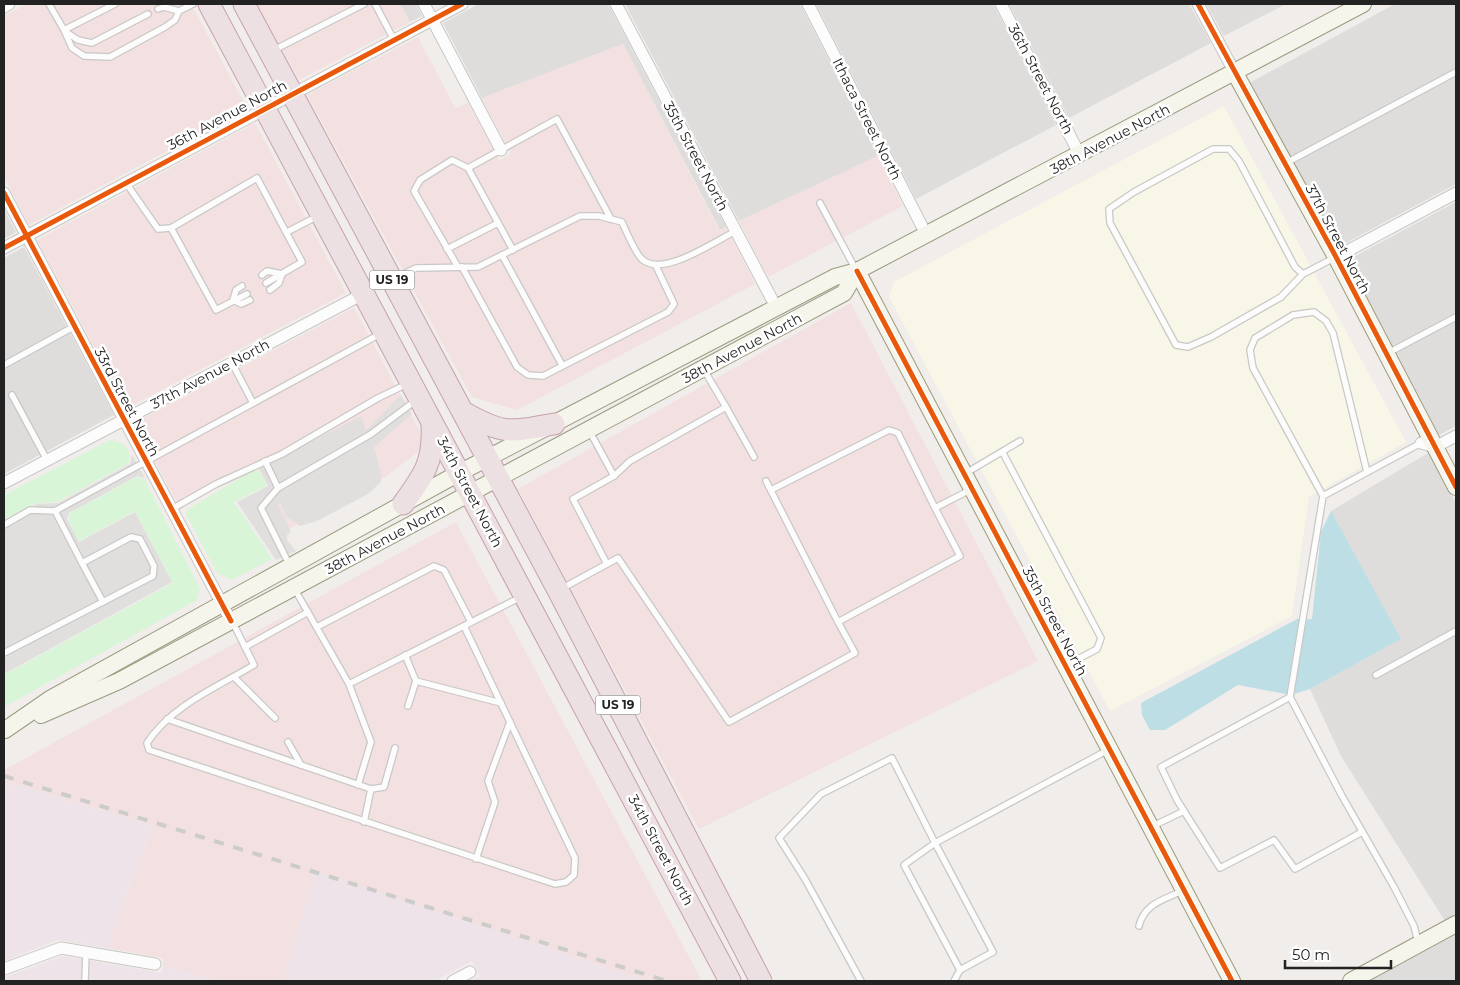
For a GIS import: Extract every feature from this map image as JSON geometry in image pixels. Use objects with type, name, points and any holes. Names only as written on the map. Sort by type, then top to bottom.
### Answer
[{"type":"highway","name":"34th Street North","points":[[209,4],[730,981]]},
{"type":"highway","name":"34th Street North","points":[[244,4],[499,478],[761,981]]},
{"type":"highway","points":[[323,217],[336,225],[364,266],[392,280]]},
{"type":"highway","points":[[463,412],[498,430],[517,431],[554,424]]},
{"type":"highway","points":[[403,504],[428,466],[433,448],[432,423]]},
{"type":"main road","name":"38th Avenue North","points":[[4,731],[50,699],[459,473],[835,277],[857,271],[1363,4]]},
{"type":"main road","name":"37th Street North","points":[[1235,72],[1336,257],[1386,354],[1428,445],[1456,487]]},
{"type":"main road","name":"38th Avenue North","points":[[4,731],[119,681],[844,294],[857,271]]},
{"type":"main road","name":"35th Street North","points":[[857,271],[1232,981]]},
{"type":"main road","points":[[1351,981],[1456,924]]},
{"type":"street","points":[[4,7],[10,4]]},
{"type":"street","points":[[424,4],[501,150]]},
{"type":"street","name":"36th Avenue North","points":[[4,248],[462,4]]},
{"type":"street","name":"35th Street North","points":[[616,4],[776,307]]},
{"type":"street","name":"Ithaca Street North","points":[[808,4],[926,234]]},
{"type":"street","name":"36th Street North","points":[[1001,4],[1080,155]]},
{"type":"street","name":"37th Street North","points":[[1198,4],[1235,72]]},
{"type":"street","name":"33rd Street North","points":[[4,193],[231,621]]},
{"type":"street","points":[[1336,257],[1456,193]]},
{"type":"street","name":"37th Avenue North","points":[[4,484],[363,294]]},
{"type":"street","points":[[1428,445],[1456,436]]},
{"type":"street","points":[[4,970],[61,948],[155,964]]},
{"type":"street","points":[[453,981],[470,972]]},
{"type":"lane","points":[[49,4],[72,48],[84,56],[110,57],[165,27],[175,20],[179,11],[193,4]]},
{"type":"lane","points":[[64,30],[115,4]]},
{"type":"lane","points":[[270,52],[364,4]]},
{"type":"lane","points":[[375,4],[394,40]]},
{"type":"lane","points":[[158,9],[164,7],[179,11]]},
{"type":"lane","points":[[64,30],[78,40],[92,43],[148,14]]},
{"type":"lane","points":[[1285,164],[1456,72]]},
{"type":"lane","points":[[468,168],[557,120],[612,220]]},
{"type":"lane","points":[[1303,274],[1295,267],[1239,161],[1228,149],[1214,149],[1134,192],[1109,209],[1110,223],[1176,345],[1188,347],[1211,337],[1281,297],[1303,274],[1336,257]]},
{"type":"lane","points":[[513,250],[468,168],[452,160],[420,180],[414,191],[517,367],[528,375],[543,376],[668,312],[674,304],[656,266]]},
{"type":"lane","points":[[126,183],[158,229],[170,228],[257,178],[302,262],[266,283]]},
{"type":"lane","points":[[820,203],[857,271]]},
{"type":"lane","points":[[392,280],[416,268],[478,268],[580,216],[599,216],[622,222],[642,260],[656,266],[672,264],[736,231]]},
{"type":"lane","points":[[287,232],[323,217]]},
{"type":"lane","points":[[447,249],[498,222]]},
{"type":"lane","points":[[170,228],[216,310],[233,300],[248,297]]},
{"type":"lane","points":[[502,255],[562,365]]},
{"type":"lane","points":[[262,275],[267,272],[282,274]]},
{"type":"lane","points":[[270,290],[279,283],[282,274]]},
{"type":"lane","points":[[233,300],[236,290],[242,286]]},
{"type":"lane","points":[[776,307],[786,325]]},
{"type":"lane","points":[[1367,472],[1333,333],[1326,321],[1314,312],[1293,315],[1255,338],[1250,350],[1253,368],[1323,496],[1290,697],[1414,926],[1419,944]]},
{"type":"lane","points":[[1386,354],[1456,316]]},
{"type":"lane","points":[[4,365],[74,326]]},
{"type":"lane","points":[[4,524],[30,510],[55,511],[384,332]]},
{"type":"lane","points":[[232,363],[253,403]]},
{"type":"lane","points":[[704,369],[754,457]]},
{"type":"lane","points":[[172,509],[216,484],[265,461],[378,398],[415,390]]},
{"type":"lane","points":[[290,566],[261,508],[278,488],[371,434],[415,390]]},
{"type":"lane","points":[[12,395],[47,460]]},
{"type":"lane","points":[[607,564],[573,499],[614,476],[630,461],[726,407]]},
{"type":"lane","points":[[589,430],[614,476]]},
{"type":"lane","points":[[771,490],[889,430],[898,433],[960,556],[838,622]]},
{"type":"lane","points":[[935,508],[1020,441]]},
{"type":"lane","points":[[1323,496],[1367,472],[1428,445]]},
{"type":"lane","points":[[1003,453],[1101,638],[1098,649],[1066,666]]},
{"type":"lane","points":[[265,461],[278,488]]},
{"type":"lane","points":[[558,590],[618,558],[729,722],[855,653],[766,481]]},
{"type":"lane","points":[[55,511],[103,602]]},
{"type":"lane","points":[[4,652],[153,576],[154,566],[140,539],[131,536],[82,563]]},
{"type":"lane","points":[[317,627],[434,566],[444,570],[472,622]]},
{"type":"lane","points":[[294,588],[349,684],[371,742],[358,785]]},
{"type":"lane","points":[[349,684],[525,595]]},
{"type":"lane","points":[[245,647],[308,612]]},
{"type":"lane","points":[[231,621],[254,665],[157,727],[147,743],[148,750],[555,884],[566,882],[574,875],[575,858],[464,626]]},
{"type":"lane","points":[[1376,675],[1456,630]]},
{"type":"lane","points":[[404,655],[416,681],[408,706]]},
{"type":"lane","points":[[234,678],[276,718]]},
{"type":"lane","points":[[416,681],[501,703]]},
{"type":"lane","points":[[1290,697],[1161,767],[1184,811],[1220,868],[1274,840],[1295,868],[1362,832]]},
{"type":"lane","points":[[167,719],[372,789],[384,787],[396,748]]},
{"type":"lane","points":[[476,859],[494,802],[488,781],[510,722]]},
{"type":"lane","points":[[288,742],[301,765]]},
{"type":"lane","points":[[960,970],[904,865],[935,843],[1110,749]]},
{"type":"lane","points":[[861,981],[805,879],[779,838],[822,794],[892,758],[993,952],[960,970],[954,981]]},
{"type":"lane","points":[[364,822],[372,789]]},
{"type":"lane","points":[[1151,826],[1184,811]]},
{"type":"lane","points":[[1138,926],[1141,914],[1147,909],[1184,890]]},
{"type":"lane","points":[[85,981],[86,952]]},
{"type":"shaded area","points":[[27,4],[191,4],[247,108],[29,225],[4,177],[4,16]]},
{"type":"shaded area","points":[[257,4],[400,4],[410,22],[299,80]]},
{"type":"shaded area","points":[[400,4],[416,4],[422,16],[410,22]]},
{"type":"shaded area","points":[[479,4],[608,4],[726,227],[720,230],[623,44],[482,98],[443,23]]},
{"type":"shaded area","points":[[625,4],[800,4],[878,156],[739,221]]},
{"type":"shaded area","points":[[816,4],[993,4],[1056,125],[916,199]]},
{"type":"shaded area","points":[[1009,4],[1189,4],[1211,43],[1069,118]]},
{"type":"shaded area","points":[[1206,4],[1286,4],[1224,36]]},
{"type":"shaded area","points":[[1395,4],[1456,4],[1456,184],[1338,247],[1249,83]]},
{"type":"shaded area","points":[[418,37],[455,108],[468,103],[499,160],[511,154],[482,98],[623,44],[719,230],[726,227],[755,284],[517,410],[472,397],[307,95]]},
{"type":"shaded area","points":[[1224,106],[1406,442],[1309,497],[1292,616],[1110,711],[889,297],[894,282]]},
{"type":"shaded area","points":[[255,123],[346,293],[127,408],[37,240]]},
{"type":"shaded area","points":[[878,156],[903,206],[768,277],[739,221]]},
{"type":"shaded area","points":[[1456,202],[1456,426],[1437,436],[1346,261]]},
{"type":"shaded area","points":[[4,209],[16,232],[4,239]]},
{"type":"shaded area","points":[[24,247],[114,415],[4,474],[4,258]]},
{"type":"shaded area","points":[[851,303],[1038,661],[699,829],[518,489]]},
{"type":"shaded area","points":[[354,308],[426,446],[384,478],[268,540],[270,491],[264,468],[260,465],[250,464],[185,503],[181,510],[134,423]]},
{"type":"shaded area","points":[[401,395],[412,414],[374,447],[381,474],[381,482],[368,494],[317,521],[300,526],[286,516],[281,504],[278,504],[291,532],[287,535],[287,540],[296,551],[276,560],[237,502],[268,486],[259,469],[361,416],[366,430]]},
{"type":"shaded area","points":[[1428,453],[1456,503],[1456,915],[1445,921],[1341,756],[1310,689],[1400,639],[1331,511]]},
{"type":"shaded area","points":[[132,455],[145,478],[137,476],[69,513],[67,519],[79,542],[135,512],[172,582],[4,674],[4,520],[37,504],[58,503],[130,464]]},
{"type":"shaded area","points":[[456,522],[702,981],[647,981],[316,872],[283,981],[218,981],[163,965],[163,958],[107,948],[153,826],[4,781],[4,770]]},
{"type":"shaded area","points":[[4,781],[153,826],[107,948],[58,940],[4,961]]},
{"type":"shaded area","points":[[315,871],[647,981],[470,981],[480,976],[472,961],[435,981],[283,981]]},
{"type":"shaded area","points":[[1456,934],[1456,981],[1368,981],[1423,952]]},
{"type":"shaded area","points":[[62,956],[162,973],[163,965],[218,981],[4,981],[6,977]]},
{"type":"green space","points":[[110,440],[119,442],[126,447],[129,454],[128,464],[57,502],[37,503],[4,519],[4,495]]},
{"type":"green space","points":[[254,470],[259,471],[267,485],[234,502],[272,559],[231,580],[217,573],[186,514],[188,509]]},
{"type":"green space","points":[[137,477],[145,480],[200,589],[197,600],[4,707],[4,675],[173,583],[135,511],[79,541],[69,521],[70,513]]},
{"type":"water","points":[[1331,511],[1401,639],[1310,689],[1291,695],[1238,685],[1165,730],[1150,730],[1142,715],[1141,703],[1297,619],[1312,619],[1321,532]]},
{"type":"railway","points":[[4,776],[667,981]]},
{"type":"cycle path","points":[[4,248],[462,4]]},
{"type":"cycle path","points":[[1198,4],[1336,257],[1456,487]]},
{"type":"cycle path","points":[[4,193],[231,621]]},
{"type":"cycle path","points":[[857,271],[1232,981]]}]
